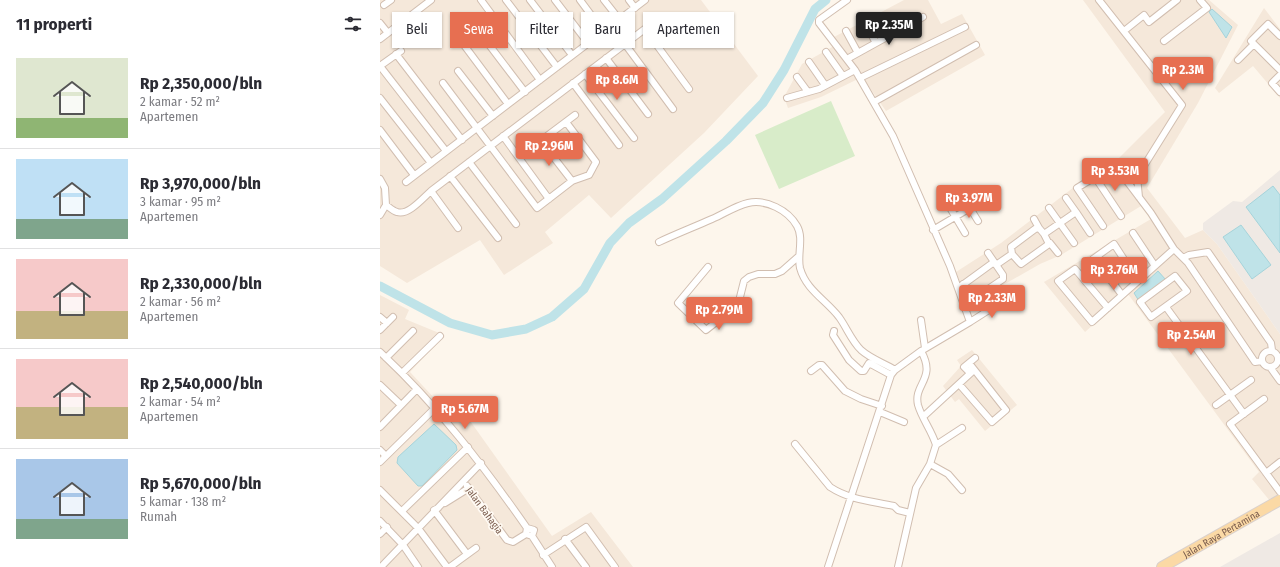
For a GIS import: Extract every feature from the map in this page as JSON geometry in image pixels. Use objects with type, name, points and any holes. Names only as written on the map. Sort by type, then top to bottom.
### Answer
[{"type":"main road","name":"Jalan Raya Pertamina","points":[[1162,567],[1280,500]]},
{"type":"street","points":[[384,6],[391,0]]},
{"type":"street","points":[[380,39],[431,0]]},
{"type":"street","points":[[481,0],[540,80]]},
{"type":"street","points":[[506,0],[557,67]]},
{"type":"street","points":[[530,0],[572,55]]},
{"type":"street","points":[[555,0],[581,34]]},
{"type":"street","points":[[580,0],[589,12]]},
{"type":"street","points":[[604,0],[613,12]]},
{"type":"street","points":[[629,0],[635,8]]},
{"type":"street","points":[[629,12],[645,0]]},
{"type":"street","points":[[847,0],[819,21],[855,70],[892,136],[933,230],[961,286],[970,322]]},
{"type":"street","points":[[1099,0],[1182,104],[1137,177],[1139,199]]},
{"type":"street","points":[[1125,33],[1146,18],[1149,22],[1177,0]]},
{"type":"street","points":[[1164,41],[1207,8],[1200,0]]},
{"type":"street","points":[[846,59],[923,17]]},
{"type":"street","points":[[864,21],[876,43]]},
{"type":"street","points":[[380,23],[388,33]]},
{"type":"street","points":[[1280,36],[1268,24],[1251,41],[1280,70]]},
{"type":"street","points":[[860,78],[965,27]]},
{"type":"street","points":[[846,32],[858,53]]},
{"type":"street","points":[[1238,60],[1254,44]]},
{"type":"street","points":[[874,102],[976,45]]},
{"type":"street","points":[[466,48],[508,104]]},
{"type":"street","points":[[492,48],[525,92]]},
{"type":"street","points":[[406,182],[581,48]]},
{"type":"street","points":[[386,205],[397,212],[403,213],[409,210],[450,176],[620,48]]},
{"type":"street","points":[[628,48],[673,109]]},
{"type":"street","points":[[659,48],[689,89]]},
{"type":"street","points":[[446,151],[380,66],[398,52],[462,140]]},
{"type":"street","points":[[826,52],[843,76]]},
{"type":"street","points":[[606,58],[648,114]]},
{"type":"street","points":[[809,62],[825,85]]},
{"type":"street","points":[[787,98],[825,85],[855,70]]},
{"type":"street","points":[[458,71],[493,116]]},
{"type":"street","points":[[585,74],[634,138]]},
{"type":"street","points":[[1280,75],[1272,83],[1280,92]]},
{"type":"street","points":[[797,78],[808,92]]},
{"type":"street","points":[[443,83],[537,208],[572,181],[589,175],[596,162],[566,122]]},
{"type":"street","points":[[573,83],[619,145]]},
{"type":"street","points":[[380,98],[431,163]]},
{"type":"street","points":[[531,148],[575,115]]},
{"type":"street","points":[[380,130],[414,176]]},
{"type":"street","points":[[503,136],[549,199]]},
{"type":"street","points":[[541,141],[572,181]]},
{"type":"street","points":[[470,162],[516,224]]},
{"type":"street","points":[[1117,168],[1137,177]]},
{"type":"street","points":[[1103,226],[1077,188],[1095,177],[1102,178],[1117,168]]},
{"type":"street","points":[[1117,168],[1174,249],[1188,263],[1254,362],[1262,360]]},
{"type":"street","points":[[450,176],[498,238]]},
{"type":"street","points":[[1095,177],[1121,216]]},
{"type":"street","points":[[380,179],[385,188],[386,205],[380,215]]},
{"type":"street","points":[[431,191],[458,228]]},
{"type":"street","points":[[962,194],[978,221]]},
{"type":"street","points":[[1066,198],[1090,233]]},
{"type":"street","points":[[946,200],[965,233]]},
{"type":"street","points":[[659,242],[715,218],[731,209],[748,203],[764,203],[780,209],[797,226],[800,232],[800,267],[806,284],[836,314],[851,340],[893,373]]},
{"type":"street","points":[[933,230],[970,208]]},
{"type":"street","points":[[1049,208],[1074,243]]},
{"type":"street","points":[[1044,234],[1076,212]]},
{"type":"street","points":[[1034,219],[1058,253]]},
{"type":"street","points":[[1040,228],[1010,247],[1012,254],[1021,264],[1050,243]]},
{"type":"street","points":[[1133,233],[1155,266]]},
{"type":"street","points":[[1122,295],[1104,271],[1098,256],[1114,244],[1138,281]]},
{"type":"street","points":[[1108,308],[1075,269],[1058,281],[1092,322],[1108,308],[1122,295],[1174,249]]},
{"type":"street","points":[[1183,258],[1189,254],[1208,252],[1272,343],[1272,350]]},
{"type":"street","points":[[961,286],[976,298],[1003,279],[1003,275],[988,253]]},
{"type":"street","points":[[961,286],[1012,254]]},
{"type":"street","points":[[708,267],[678,303],[706,330],[738,305],[744,281],[749,277],[758,274],[775,274],[782,271],[799,256]]},
{"type":"street","points":[[1175,276],[1187,291],[1166,307],[1151,318],[1140,302],[1175,276]]},
{"type":"street","points":[[828,567],[893,373],[923,350],[1003,301]]},
{"type":"street","points":[[1166,307],[1244,414]]},
{"type":"street","points":[[380,330],[393,316]]},
{"type":"street","points":[[380,317],[387,323]]},
{"type":"street","points":[[921,320],[923,350],[927,373],[918,400],[936,445]]},
{"type":"street","points":[[386,358],[413,331]]},
{"type":"street","points":[[834,331],[833,335],[849,360],[861,372],[864,371],[868,363],[893,373]]},
{"type":"street","points":[[402,373],[440,336]]},
{"type":"street","points":[[1270,367],[1279,365],[1277,353],[1272,350],[1266,351],[1262,360],[1265,365],[1270,367],[1280,381]]},
{"type":"street","points":[[380,352],[435,408],[481,463],[552,567]]},
{"type":"street","points":[[959,384],[992,422],[1006,410],[972,372],[964,366],[975,358]]},
{"type":"street","points":[[810,372],[819,365],[822,366],[846,390],[904,422]]},
{"type":"street","points":[[924,416],[972,372]]},
{"type":"street","points":[[1216,405],[1251,380]]},
{"type":"street","points":[[380,386],[401,405]]},
{"type":"street","points":[[382,423],[417,389]]},
{"type":"street","points":[[1264,399],[1230,424],[1280,492]]},
{"type":"street","points":[[380,462],[435,408]]},
{"type":"street","points":[[898,567],[916,488],[930,464],[936,445],[962,428]]},
{"type":"street","points":[[795,444],[830,487],[850,498],[894,506],[898,510],[910,513]]},
{"type":"street","points":[[402,511],[468,447]]},
{"type":"street","points":[[380,450],[386,456]]},
{"type":"street","points":[[1266,473],[1280,462]]},
{"type":"street","points":[[380,567],[388,564],[434,510],[481,463]]},
{"type":"street","points":[[930,464],[948,474],[962,490]]},
{"type":"street","name":"Jalan Bahagia","points":[[464,481],[507,540],[512,542],[528,533]]},
{"type":"street","points":[[434,510],[469,488]]},
{"type":"street","points":[[380,490],[418,528],[448,567],[476,548]]},
{"type":"street","points":[[434,510],[467,554]]},
{"type":"street","points":[[380,521],[403,545],[418,567]]},
{"type":"street","points":[[380,534],[387,527]]},
{"type":"street","points":[[543,555],[565,539],[586,527],[615,567]]},
{"type":"street","points":[[565,539],[586,567]]},
{"type":"shaded area","points":[[380,0],[701,0],[710,12],[643,12],[643,48],[734,48],[734,44],[758,76],[704,133],[611,218],[589,195],[545,232],[553,243],[504,275],[480,240],[407,283],[380,266]]},
{"type":"shaded area","points":[[904,0],[928,0],[941,24],[962,14],[985,55],[886,111],[834,37]]},
{"type":"shaded area","points":[[1083,0],[1209,0],[1238,25],[1198,103],[1147,188],[1185,238],[1203,230],[1217,244],[1280,334],[1280,494],[1270,501],[1252,479],[1259,472],[1128,294],[1085,332],[1044,282],[1151,219],[1141,206],[1061,255],[1040,264],[968,305],[956,272],[1001,243],[1099,168],[1107,170],[1165,112]]},
{"type":"shaded area","points":[[1264,8],[1280,29],[1280,98],[1253,66],[1219,93],[1215,88]]},
{"type":"shaded area","points":[[834,46],[858,79],[821,97],[788,108],[784,97],[802,64]]},
{"type":"shaded area","points":[[1280,170],[1280,334],[1217,244],[1203,230],[1203,223],[1233,201],[1242,202]]},
{"type":"shaded area","points":[[380,295],[409,310],[405,319],[444,335],[410,372],[449,414],[458,404],[552,536],[591,512],[633,567],[380,567]]},
{"type":"shaded area","points":[[972,350],[1017,405],[985,431],[959,399],[955,402],[943,386],[961,366],[957,360]]},
{"type":"shaded area","points":[[1280,533],[1280,567],[1220,567]]},
{"type":"green space","points":[[831,101],[855,156],[779,189],[755,135]]},
{"type":"water","points":[[1212,9],[1232,27],[1226,38],[1209,12]]},
{"type":"water","points":[[1273,186],[1280,195],[1280,253],[1246,207]]},
{"type":"water","points":[[1241,225],[1271,265],[1252,279],[1223,237]]},
{"type":"water","points":[[1158,271],[1166,280],[1139,301],[1134,293]]},
{"type":"water","points":[[434,424],[456,445],[457,450],[422,486],[418,486],[397,463],[398,457]]},
{"type":"waterway","points":[[380,286],[450,323],[492,335],[526,329],[552,317],[584,289],[610,243],[629,223],[662,199],[726,141],[763,103],[784,70],[815,9],[826,0]]}]
